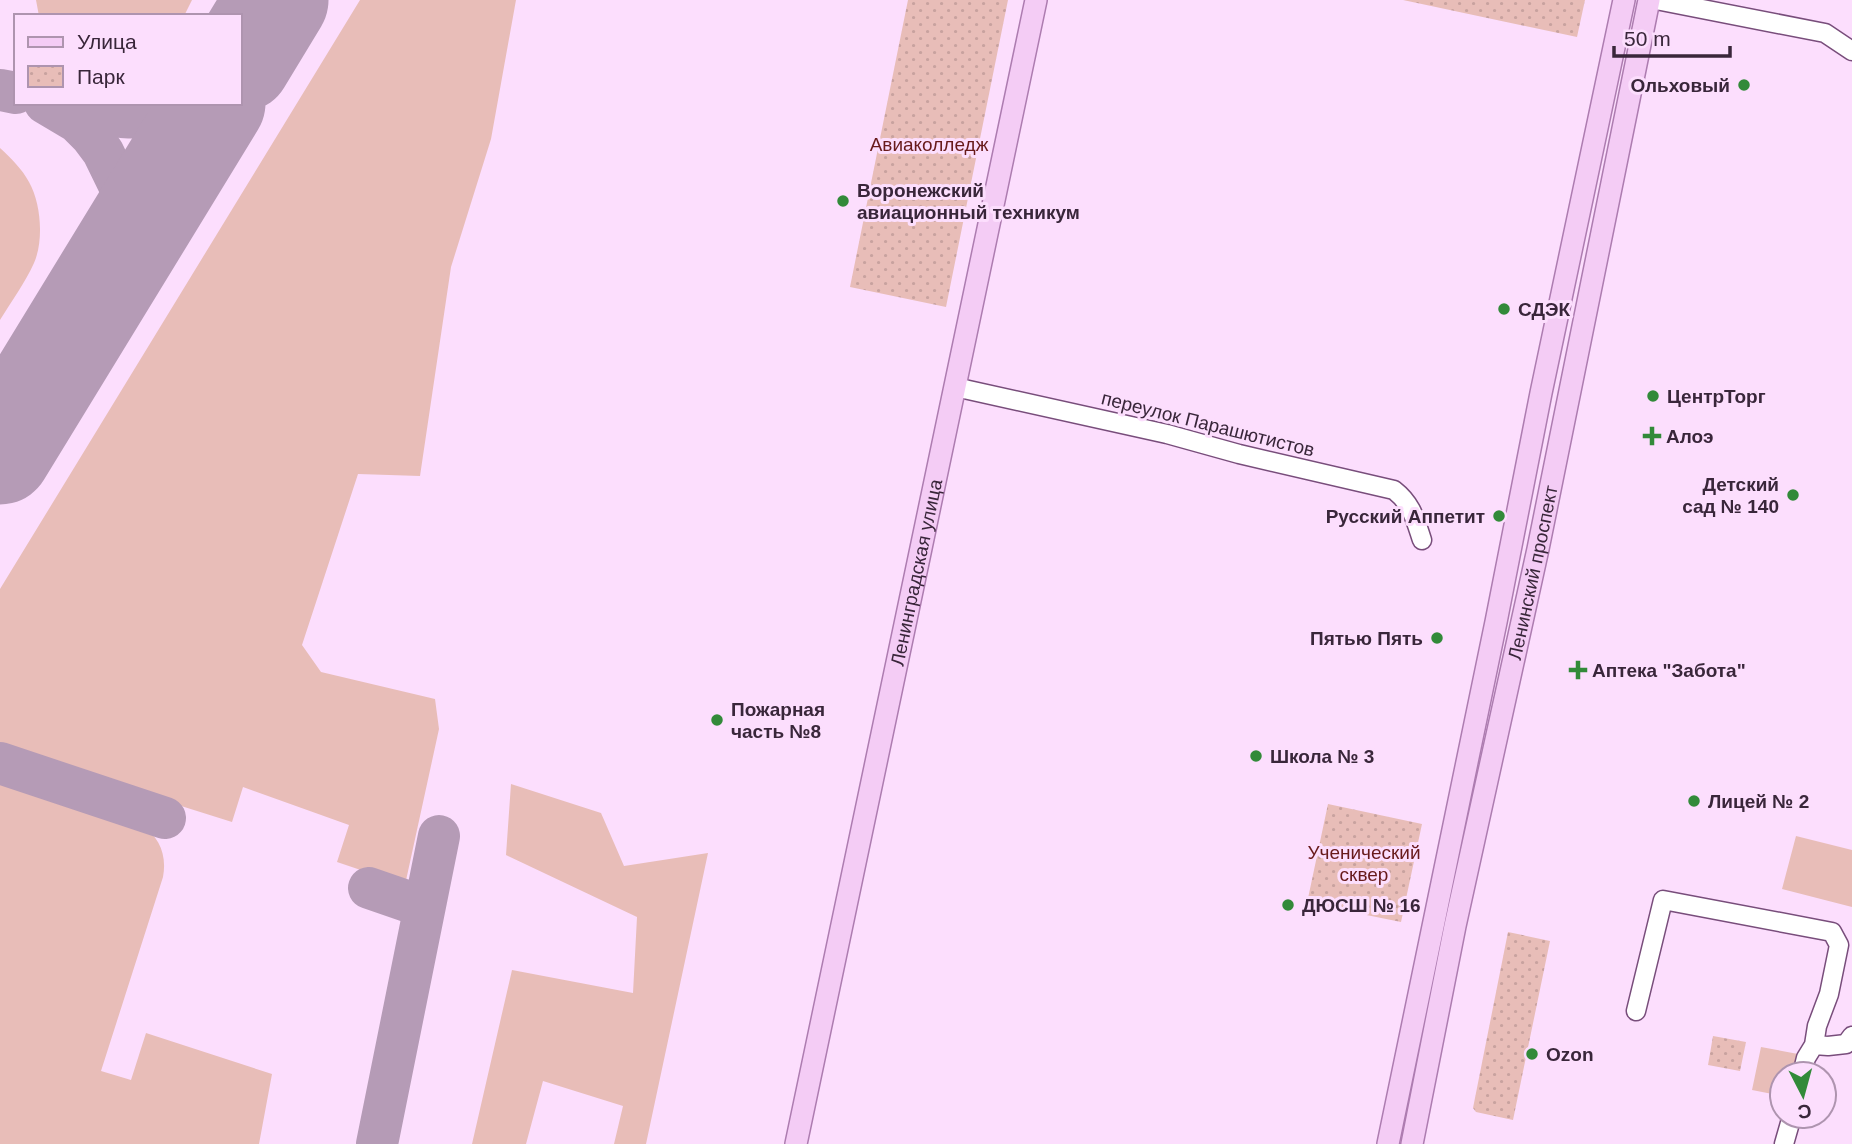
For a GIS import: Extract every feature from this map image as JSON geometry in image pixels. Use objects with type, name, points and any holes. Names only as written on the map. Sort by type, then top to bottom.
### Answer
[{"type":"main road","name":"Ленинградская улица","points":[[796,1144],[1036,0]]},
{"type":"main road","name":"Ленинский проспект","points":[[1388,1144],[1502,595],[1549,353],[1624,0]]},
{"type":"main road","name":"Ленинский проспект","points":[[1412,1144],[1455,926],[1538,549],[1649,0]]},
{"type":"street","points":[[1656,0],[1825,33],[1852,51]]},
{"type":"street","name":"переулок Парашютистов","points":[[955,387],[1167,434],[1239,454],[1394,490],[1405,499],[1413,513],[1422,540]]},
{"type":"street","points":[[1636,1011],[1663,900],[1832,932],[1839,945],[1829,994],[1814,1045],[1806,1060]]},
{"type":"street","points":[[1814,1045],[1828,1046],[1849,1040]]},
{"type":"green space","points":[[36,0],[192,0],[185,14],[39,14]]},
{"type":"green space","points":[[360,0],[516,0],[491,139],[451,267],[420,476],[358,474],[302,645],[321,672],[435,699],[439,729],[405,885],[337,862],[349,825],[243,787],[232,822],[0,749],[0,589]]},
{"type":"green space","name":"Авиаколледж","points":[[908,0],[1008,0],[946,307],[850,287]]},
{"type":"green space","points":[[1403,0],[1585,0],[1577,37]]},
{"type":"green space","points":[[0,148],[20,168],[33,191],[40,233],[34,263],[0,320]]},
{"type":"green space","points":[[0,781],[141,826],[153,835],[163,854],[163,877],[101,1071],[131,1080],[146,1033],[272,1074],[259,1144],[0,1144]]},
{"type":"green space","points":[[511,784],[601,813],[624,866],[708,853],[646,1144],[614,1144],[623,1106],[543,1081],[526,1144],[472,1144],[512,970],[633,993],[637,917],[506,855]]},
{"type":"green space","name":"Ученический сквер","points":[[1328,804],[1422,824],[1401,922],[1307,903]]},
{"type":"green space","points":[[1796,836],[1852,850],[1852,907],[1782,889]]},
{"type":"green space","points":[[1508,932],[1550,941],[1513,1120],[1476,1112],[1473,1108]]},
{"type":"green space","points":[[1713,1036],[1746,1042],[1740,1071],[1708,1065]]},
{"type":"green space","points":[[1761,1047],[1798,1054],[1797,1060],[1768,1060],[1768,1093],[1752,1090]]},
{"type":"taxiway","points":[[0,90],[14,93]]},
{"type":"taxiway","points":[[48,105],[77,122],[91,136],[103,152],[122,191],[104,283]]},
{"type":"taxiway","points":[[69,105],[114,116],[139,118],[190,111],[193,105]]},
{"type":"taxiway","points":[[0,763],[165,818]]},
{"type":"taxiway","points":[[377,1144],[439,836]]},
{"type":"taxiway","points":[[369,888],[424,907]]},
{"type":"runway","points":[[242,58],[277,0]]},
{"type":"runway","points":[[0,453],[213,105]]},
{"type":"place","name":"Ольховый","points":[[1744,85]]},
{"type":"place","name":"Воронежский авиационный техникум","points":[[843,201]]},
{"type":"place","name":"СДЭК","points":[[1504,309]]},
{"type":"place","name":"ЦентрТорг","points":[[1653,396]]},
{"type":"place","name":"Алоэ","points":[[1652,436]]},
{"type":"place","name":"Детский сад № 140","points":[[1793,495]]},
{"type":"place","name":"Русский Аппетит","points":[[1499,516]]},
{"type":"place","name":"Пятью Пять","points":[[1437,638]]},
{"type":"place","name":"Аптека \"Забота\"","points":[[1578,670]]},
{"type":"place","name":"Пожарная часть №8","points":[[717,720]]},
{"type":"place","name":"Школа № 3","points":[[1256,756]]},
{"type":"place","name":"Лицей № 2","points":[[1694,801]]},
{"type":"place","name":"ДЮСШ № 16","points":[[1288,905]]},
{"type":"place","name":"Ozon","points":[[1532,1054]]}]
